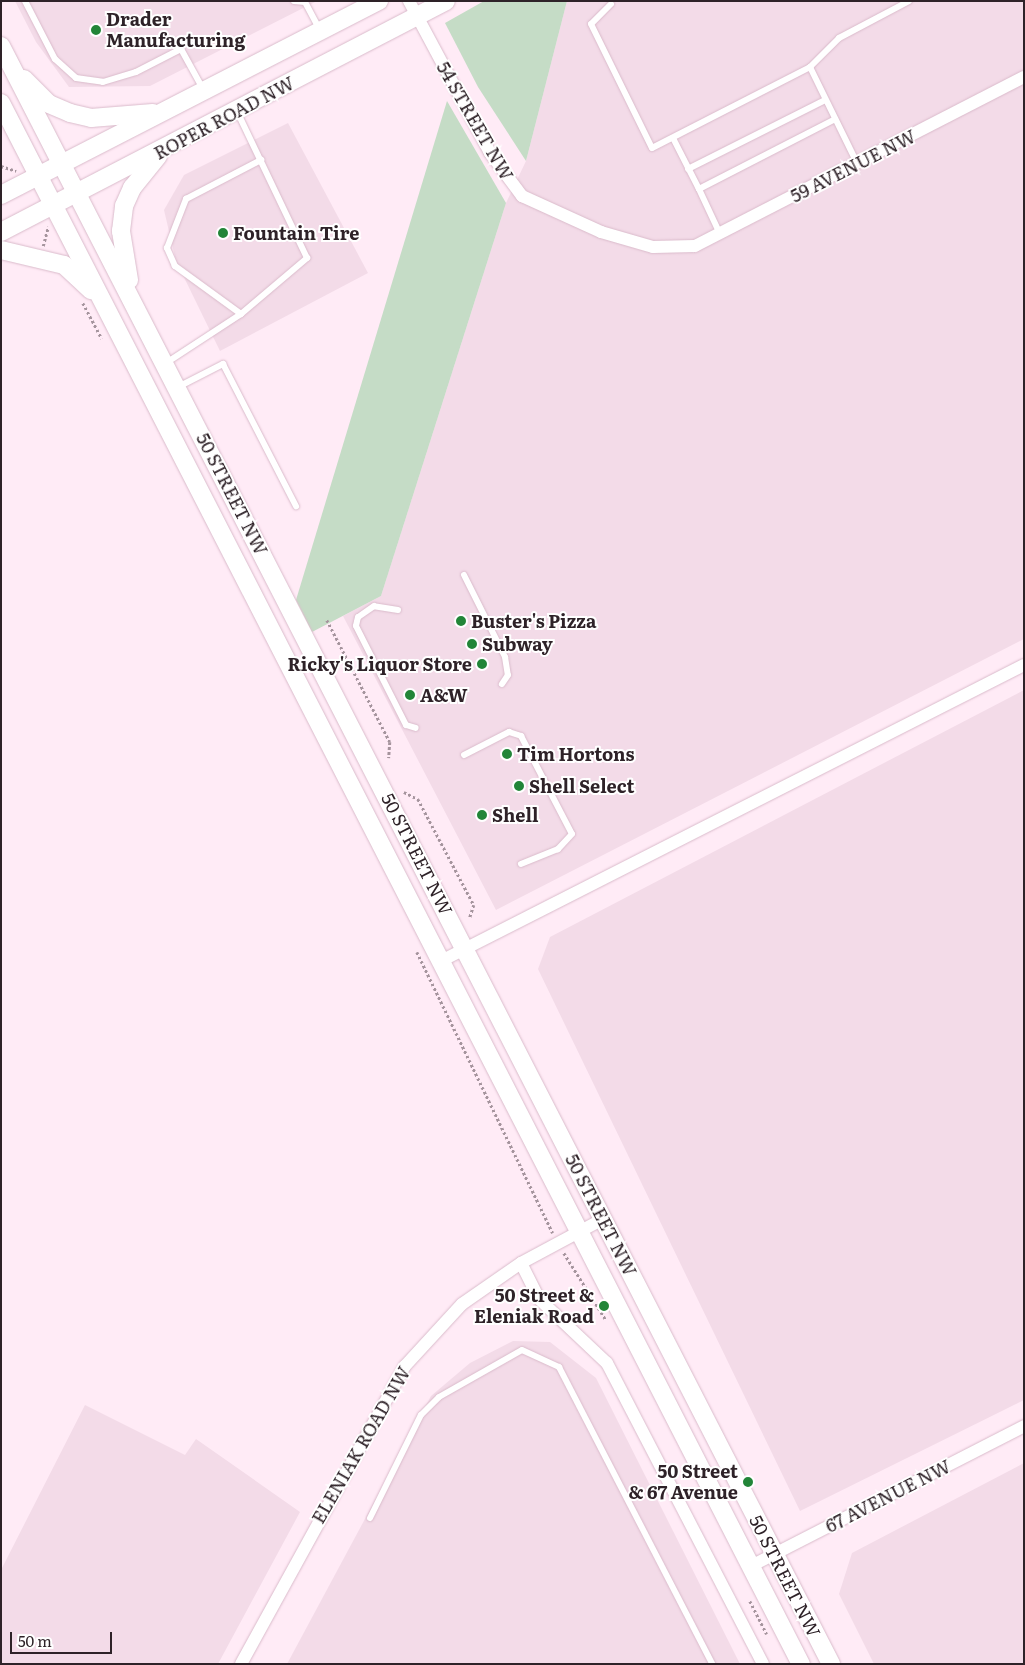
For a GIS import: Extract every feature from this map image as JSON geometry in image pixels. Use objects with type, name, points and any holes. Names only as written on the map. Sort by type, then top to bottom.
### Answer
[{"type":"main road","name":"ROPER ROAD NW","points":[[1,195],[379,1]]},
{"type":"main road","name":"ROPER ROAD NW","points":[[1,232],[49,213],[78,194],[236,111],[413,9],[446,1]]},
{"type":"main road","name":"50 STREET NW","points":[[1,46],[133,300],[831,1664]]},
{"type":"main road","points":[[13,68],[49,104],[70,113],[91,118],[166,111]]},
{"type":"main road","name":"50 STREET NW","points":[[1,103],[39,177],[49,213],[108,310],[801,1664]]},
{"type":"main road","points":[[133,300],[122,238],[124,206],[132,188],[164,149]]},
{"type":"main road","points":[[1,250],[64,264],[108,310]]},
{"type":"street","name":"54 STREET NW","points":[[413,9],[490,153],[522,196],[543,209],[627,241],[680,248]]},
{"type":"street","name":"59 AVENUE NW","points":[[680,248],[720,234],[1024,77]]},
{"type":"street","points":[[441,961],[1024,665]]},
{"type":"street","name":"ELENIAK ROAD NW","points":[[241,1664],[405,1366],[462,1304],[521,1263],[603,1220]]},
{"type":"street","points":[[521,1263],[539,1299],[607,1364],[763,1664]]},
{"type":"street","name":"67 AVENUE NW","points":[[751,1566],[1024,1426]]},
{"type":"lane","points":[[25,1],[55,59],[76,78],[103,82],[136,72],[181,49],[204,91]]},
{"type":"lane","points":[[294,1],[305,2],[320,32]]},
{"type":"lane","points":[[612,2],[591,24],[652,148],[810,67],[839,38],[909,1]]},
{"type":"lane","points":[[810,67],[857,164]]},
{"type":"lane","points":[[688,169],[826,100]]},
{"type":"lane","points":[[165,363],[241,314],[307,258],[236,111]]},
{"type":"lane","points":[[698,189],[835,120]]},
{"type":"lane","points":[[673,138],[720,234]]},
{"type":"lane","points":[[241,314],[176,266],[167,248],[186,199],[261,160]]},
{"type":"lane","points":[[177,387],[223,364],[296,506]]},
{"type":"lane","points":[[464,575],[505,657],[508,676],[502,684]]},
{"type":"lane","points":[[398,610],[374,606],[358,617],[356,626],[402,719],[416,728]]},
{"type":"lane","points":[[464,755],[509,732],[521,736],[572,834],[558,849],[521,864]]},
{"type":"lane","points":[[370,1518],[421,1415],[439,1397],[522,1350],[559,1367],[712,1664]]},
{"type":"path","points":[[1,166],[21,174]]},
{"type":"path","points":[[42,251],[49,213]]},
{"type":"path","points":[[327,620],[387,736],[389,758]]},
{"type":"path","points":[[404,792],[418,798],[474,905],[470,917]]},
{"type":"shaded area","points":[[15,1],[317,1],[150,86],[69,87],[36,42]]},
{"type":"shaded area","points":[[567,1],[1024,1],[1024,639],[496,910],[343,616],[381,596],[506,203],[526,161]]},
{"type":"shaded area","points":[[288,123],[368,273],[220,351],[176,261],[164,210],[184,175]]},
{"type":"shaded area","points":[[1024,690],[1024,1400],[800,1511],[538,969],[550,937]]},
{"type":"shaded area","points":[[513,1341],[550,1342],[596,1378],[740,1664],[287,1664],[431,1396],[470,1363]]},
{"type":"shaded area","points":[[85,1405],[185,1455],[196,1439],[300,1512],[218,1664],[1,1664],[1,1570]]},
{"type":"shaded area","points":[[1024,1463],[1024,1664],[874,1664],[839,1594],[852,1553]]},
{"type":"green space","points":[[484,1],[567,1],[526,161],[478,87],[445,23]]},
{"type":"green space","points":[[447,101],[506,203],[381,596],[312,632],[296,600]]},
{"type":"place","name":"Drader Manufacturing","points":[[96,30]]},
{"type":"place","name":"Fountain Tire","points":[[223,233]]},
{"type":"place","name":"Buster's Pizza","points":[[461,621]]},
{"type":"place","name":"Subway","points":[[472,644]]},
{"type":"place","name":"Ricky's Liquor Store","points":[[482,664]]},
{"type":"place","name":"A&W","points":[[410,695]]},
{"type":"place","name":"Tim Hortons","points":[[507,754]]},
{"type":"place","name":"Shell Select","points":[[519,786]]},
{"type":"place","name":"Shell","points":[[482,815]]},
{"type":"place","name":"50 Street & Eleniak Road","points":[[604,1306]]},
{"type":"place","name":"50 Street & 67 Avenue","points":[[748,1482]]}]
